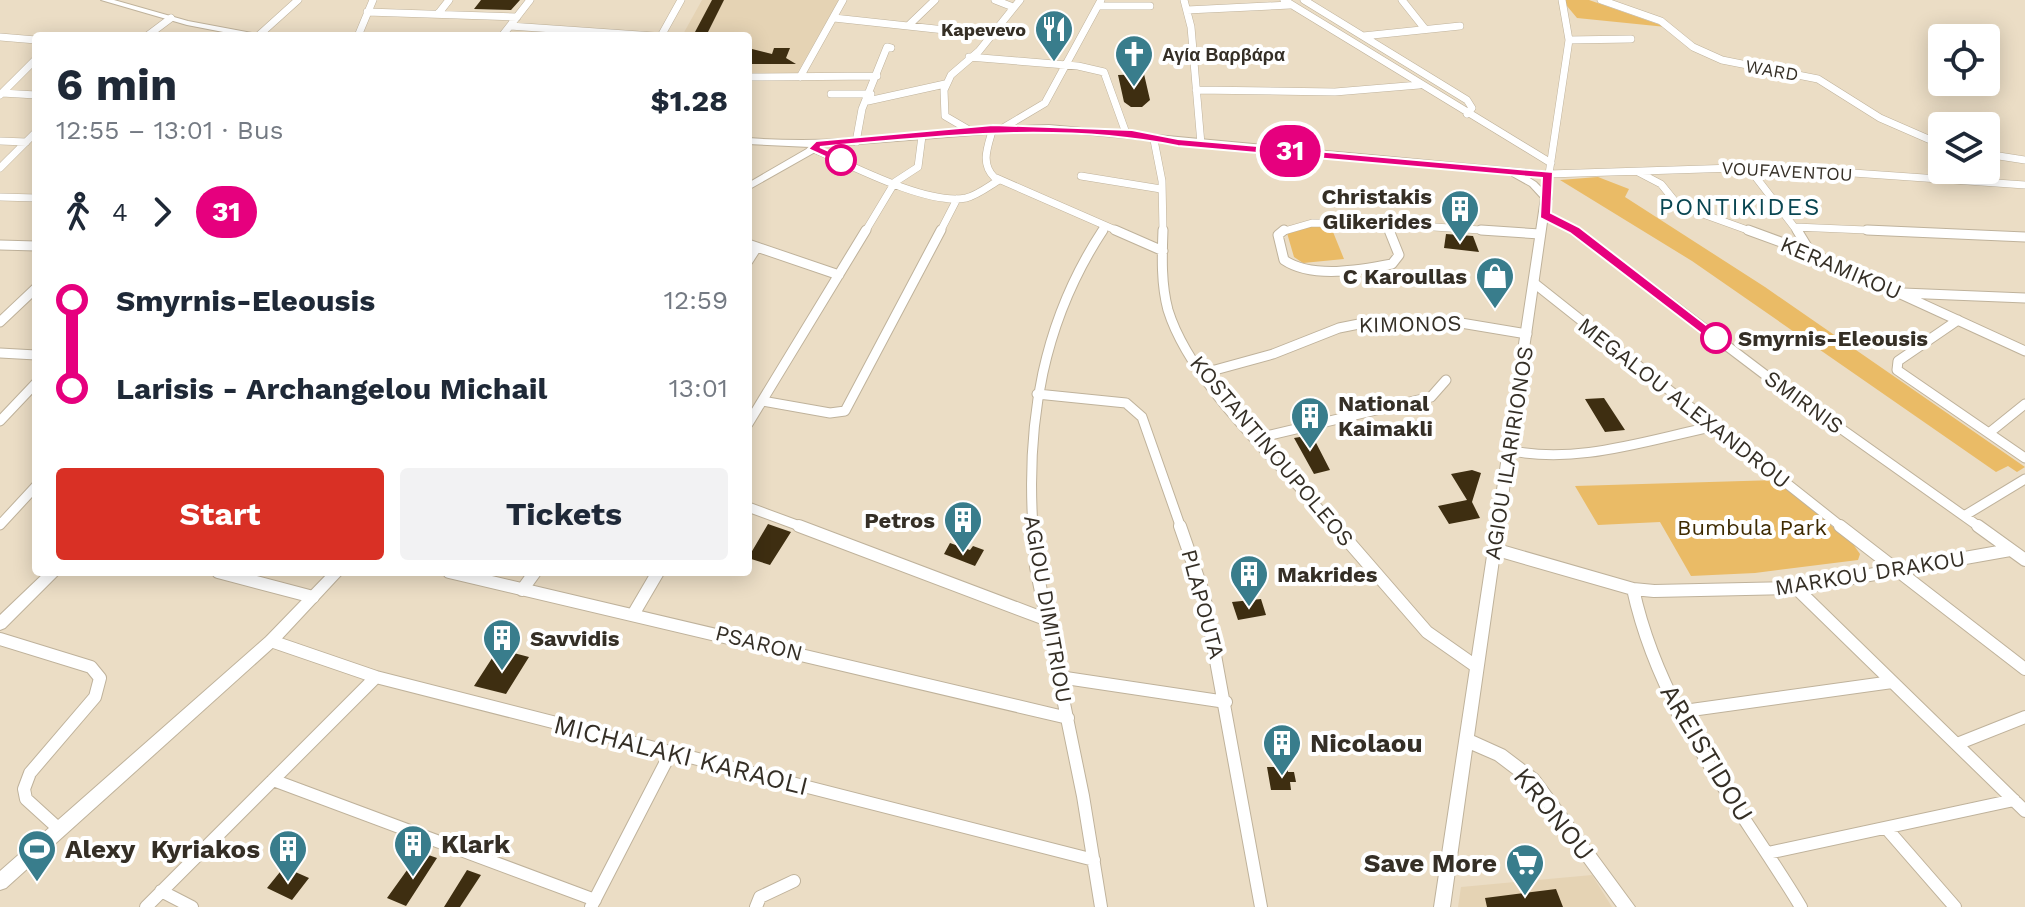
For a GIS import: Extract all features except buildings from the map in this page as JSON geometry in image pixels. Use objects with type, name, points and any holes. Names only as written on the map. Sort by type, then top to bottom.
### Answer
[{"type":"street","points":[[105,0],[239,32]]},
{"type":"street","points":[[262,32],[298,0]]},
{"type":"street","points":[[360,32],[373,0]]},
{"type":"street","points":[[438,14],[449,0]]},
{"type":"street","points":[[505,32],[530,0]]},
{"type":"street","points":[[663,32],[681,0]]},
{"type":"street","points":[[800,77],[843,0]]},
{"type":"street","points":[[910,24],[935,0]]},
{"type":"street","points":[[995,0],[1013,7]]},
{"type":"street","points":[[831,94],[870,98],[945,84],[969,57],[979,51],[1020,0]]},
{"type":"street","points":[[1184,0],[1201,144]]},
{"type":"street","points":[[1304,0],[1469,102],[1472,108],[1467,114]]},
{"type":"street","points":[[1402,0],[1425,29]]},
{"type":"street","name":"WARD","points":[[1601,0],[1661,21],[1693,47],[1722,60],[1818,79],[1880,118],[1928,139]]},
{"type":"street","name":"AGIOU ILARIRIONOS","points":[[1442,907],[1569,40],[1561,1]]},
{"type":"street","points":[[1187,10],[1288,2],[1550,169]]},
{"type":"street","points":[[1150,6],[1099,3],[1045,103],[998,128],[985,167],[999,180],[1163,251]]},
{"type":"street","points":[[367,12],[517,17]]},
{"type":"street","points":[[152,32],[171,18]]},
{"type":"street","points":[[834,18],[991,35]]},
{"type":"street","points":[[510,26],[596,32]]},
{"type":"street","points":[[1362,36],[1460,26]]},
{"type":"street","points":[[0,37],[32,40]]},
{"type":"street","points":[[1569,40],[1631,39]]},
{"type":"street","points":[[856,142],[862,109],[870,98],[887,47],[891,48]]},
{"type":"street","points":[[969,57],[1084,67],[1107,75],[1126,133]]},
{"type":"street","points":[[1,94],[32,63]]},
{"type":"street","points":[[1397,71],[1407,63]]},
{"type":"street","points":[[752,77],[877,76]]},
{"type":"street","points":[[945,84],[945,116],[969,130]]},
{"type":"street","points":[[1196,90],[1354,91],[1419,85]]},
{"type":"street","points":[[1,94],[32,95]]},
{"type":"street","points":[[752,141],[815,147],[998,128],[1126,133],[1154,140],[1506,171],[1550,169]]},
{"type":"street","points":[[0,168],[32,136]]},
{"type":"street","points":[[752,417],[895,182],[918,167],[922,136]]},
{"type":"street","name":"KOSTANTINOUPOLEOS","points":[[1154,140],[1161,162],[1163,251],[1171,319],[1204,373],[1425,630],[1477,667]]},
{"type":"street","points":[[0,141],[26,142]]},
{"type":"street","points":[[815,147],[895,182],[957,199],[967,198],[999,180]]},
{"type":"street","points":[[752,185],[815,147]]},
{"type":"street","points":[[2000,156],[2025,160]]},
{"type":"street","points":[[1748,167],[1795,227],[1811,253]]},
{"type":"street","name":"VOUFAVENTOU","points":[[1550,169],[1633,171],[1748,167],[2025,185]]},
{"type":"street","points":[[1661,184],[1659,178],[1668,169]]},
{"type":"street","points":[[1506,171],[1533,184],[1547,199]]},
{"type":"street","name":"KERAMIKOU","points":[[1633,171],[1661,184],[1678,205],[1811,253],[2025,351]]},
{"type":"street","points":[[1081,176],[1161,189]]},
{"type":"street","points":[[0,197],[32,198]]},
{"type":"street","points":[[762,401],[830,413],[845,411],[957,199]]},
{"type":"street","name":"SMIRNIS","points":[[1544,215],[1574,230],[1768,377],[2025,560]]},
{"type":"street","points":[[1387,224],[1399,255],[1392,264],[1307,271],[1291,266],[1282,257],[1278,235],[1291,225],[1387,224],[1540,234]]},
{"type":"street","points":[[1795,227],[2025,237]]},
{"type":"street","name":"AGIOU DIMITRIOU","points":[[1101,907],[1068,718],[1045,619],[1029,509],[1029,468],[1037,394],[1070,284],[1104,228]]},
{"type":"street","points":[[0,245],[32,246]]},
{"type":"street","points":[[753,245],[839,275]]},
{"type":"street","name":"MEGALOU ALEXANDROU","points":[[1534,283],[1711,427],[2025,669]]},
{"type":"street","points":[[0,322],[32,292]]},
{"type":"street","points":[[1900,293],[2025,298]]},
{"type":"street","points":[[1958,320],[1896,367],[1905,377],[2025,458]]},
{"type":"street","name":"KIMONOS","points":[[1204,373],[1358,324],[1455,322],[1527,334]]},
{"type":"street","points":[[0,353],[32,355]]},
{"type":"street","points":[[1258,438],[1431,397],[1446,380]]},
{"type":"street","points":[[0,421],[32,387]]},
{"type":"street","name":"PLAPOUTA","points":[[1037,394],[1126,403],[1142,417],[1200,581],[1226,702],[1261,907]]},
{"type":"street","points":[[1989,433],[2025,404]]},
{"type":"street","points":[[1508,450],[1558,458],[1711,427]]},
{"type":"street","points":[[1964,516],[2025,479]]},
{"type":"street","points":[[0,525],[32,490]]},
{"type":"street","points":[[752,509],[1045,619]]},
{"type":"street","name":"MARKOU DRAKOU","points":[[1494,549],[1633,589],[1796,588],[1901,572],[2010,550]]},
{"type":"street","points":[[0,624],[50,576]]},
{"type":"street","points":[[233,576],[313,597]]},
{"type":"street","points":[[0,882],[271,641],[333,576]]},
{"type":"street","name":"PSARON","points":[[465,576],[634,613],[1068,718]]},
{"type":"street","points":[[522,590],[532,576]]},
{"type":"street","points":[[634,613],[656,576]]},
{"type":"street","points":[[1796,588],[2025,811]]},
{"type":"street","name":"AREISTIDOU","points":[[1633,589],[1641,624],[1677,712],[1801,907]]},
{"type":"street","points":[[0,639],[91,667],[100,678],[95,697],[30,773],[25,784],[26,799],[59,829]]},
{"type":"street","name":"MICHALAKI KARAOLI","points":[[271,641],[376,677],[1094,860]]},
{"type":"street","points":[[146,907],[376,677]]},
{"type":"street","points":[[1059,677],[1226,702]]},
{"type":"street","points":[[1677,712],[1892,682]]},
{"type":"street","points":[[1957,744],[2025,717]]},
{"type":"street","name":"KRONOU","points":[[1467,740],[1500,755],[1533,780],[1627,907]]},
{"type":"street","points":[[273,780],[593,904],[671,752]]},
{"type":"street","points":[[1768,853],[2014,800]]},
{"type":"street","points":[[1887,829],[1955,907]]},
{"type":"street","points":[[756,907],[760,897],[794,881]]},
{"type":"street","points":[[161,891],[192,907]]},
{"type":"shaded area","points":[[702,0],[839,0],[796,75],[752,74],[752,32],[684,32]]},
{"type":"shaded area","points":[[1592,875],[1612,907],[1458,907],[1461,887]]},
{"type":"green space","points":[[1562,0],[1589,0],[1666,27],[1577,18]]},
{"type":"green space","points":[[1598,177],[1629,189],[1625,197],[1765,287],[2025,467],[2017,472],[2008,466],[1996,472],[1692,261],[1560,180]]},
{"type":"green space","points":[[1293,227],[1331,227],[1344,259],[1303,263],[1294,257],[1287,233]]},
{"type":"green space","name":"Bumbula Park","points":[[1777,480],[1853,544],[1860,554],[1858,560],[1755,573],[1691,576],[1660,522],[1598,525],[1575,486]]},
{"type":"bus line","name":"31","points":[[841,160],[814,149],[816,144],[993,128],[1049,128],[1132,133],[1178,143],[1549,174],[1544,215],[1574,230],[1716,338]]},
{"type":"place","name":"Kapevevo","points":[[1054,63]]},
{"type":"place","name":"Αγία Βαρβάρα","points":[[1134,88]]},
{"type":"place","name":"Christakis Glikerides","points":[[1460,243]]},
{"type":"place","name":"C Karoullas","points":[[1495,310]]},
{"type":"place","name":"Smyrnis-Eleousis","points":[[1716,338]]},
{"type":"place","name":"National Kaimakli","points":[[1310,450]]},
{"type":"place","name":"Petros","points":[[963,554]]},
{"type":"place","name":"Makrides","points":[[1249,608]]},
{"type":"place","name":"Savvidis","points":[[502,672]]},
{"type":"place","name":"Nicolaou","points":[[1282,777]]},
{"type":"place","name":"Klark","points":[[413,878]]},
{"type":"place","name":"Alexy","points":[[37,883]]},
{"type":"place","name":"Kyriakos","points":[[288,883]]},
{"type":"place","name":"Save More","points":[[1525,897]]},
{"type":"district","name":"PONTIKIDES","points":[[1740,207]]}]
